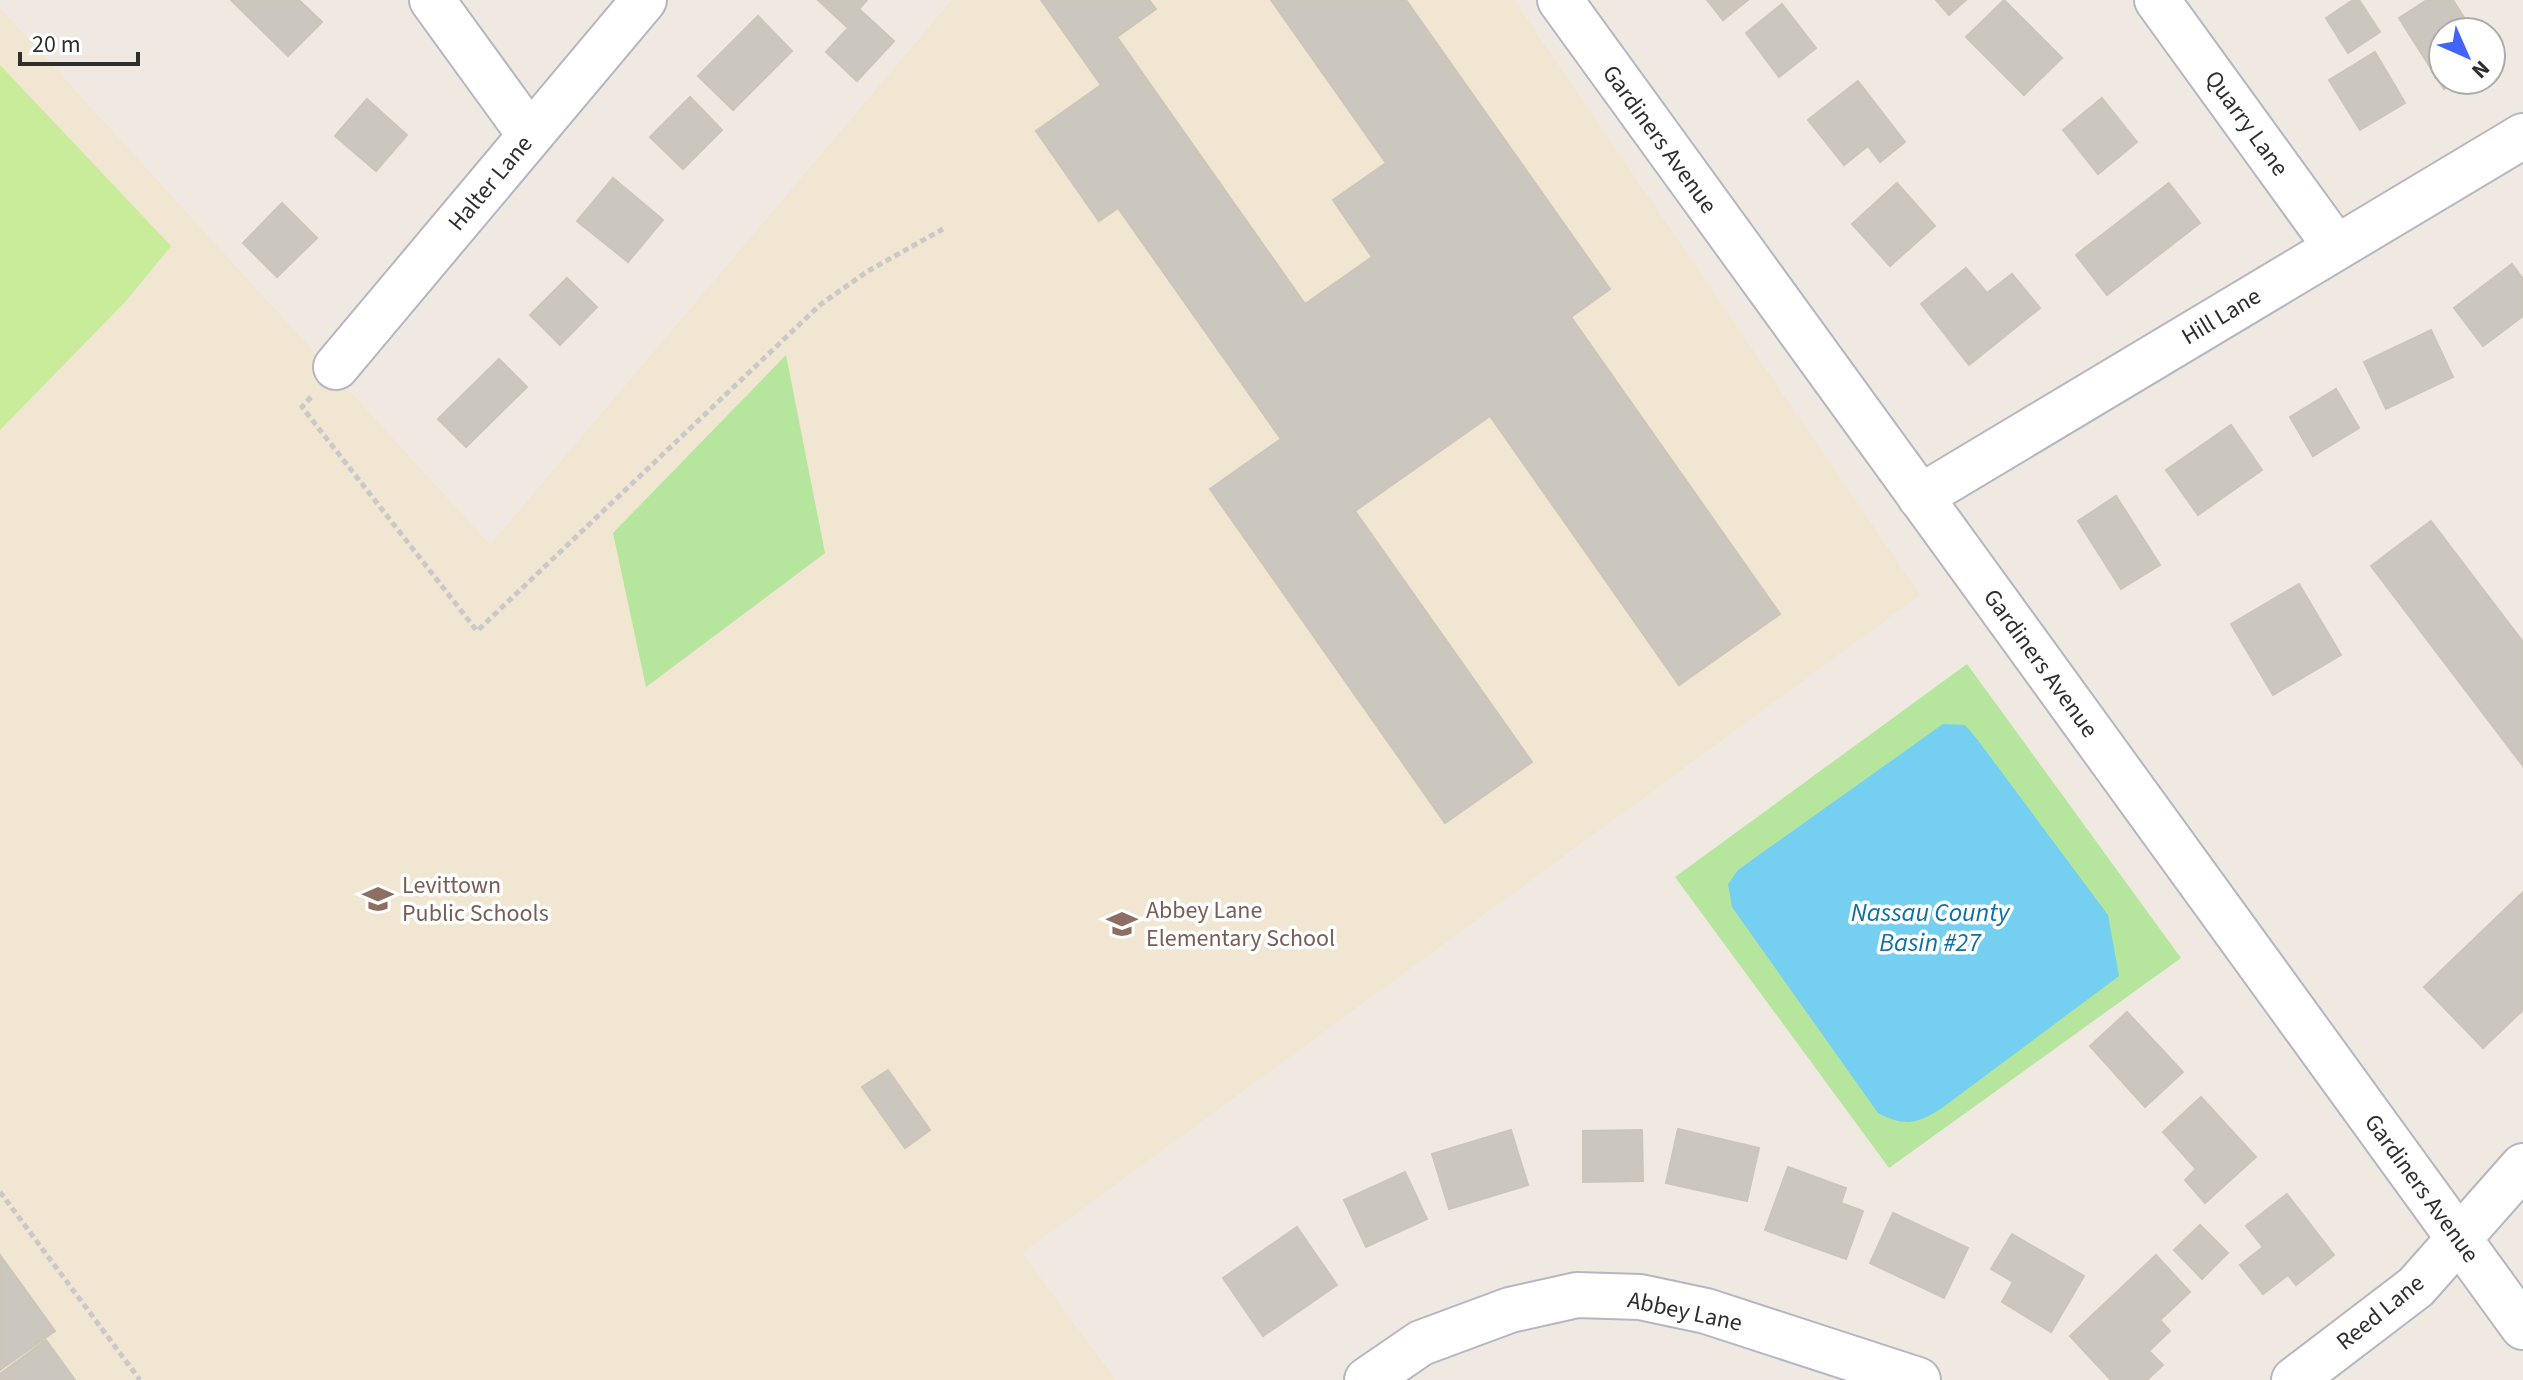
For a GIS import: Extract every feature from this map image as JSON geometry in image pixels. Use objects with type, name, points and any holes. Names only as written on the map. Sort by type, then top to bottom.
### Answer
[{"type":"street","points":[[432,0],[530,135]]},
{"type":"street","name":"Halter Lane","points":[[336,367],[644,0]]},
{"type":"street","name":"Gardiners Avenue","points":[[1560,0],[2523,1327]]},
{"type":"street","name":"Quarry Lane","points":[[2157,0],[2336,247]]},
{"type":"street","name":"Hill Lane","points":[[1920,497],[2523,136]]},
{"type":"street","name":"Reed Lane","points":[[2294,1380],[2416,1287],[2523,1166]]},
{"type":"street","name":"Abbey Lane","points":[[1367,1380],[1421,1343],[1510,1310],[1577,1295],[1640,1297],[1706,1311],[1918,1380]]},
{"type":"path","points":[[336,367],[302,407],[477,631],[821,304],[868,271],[943,229]]},
{"type":"path","points":[[0,1192],[140,1380]]},
{"type":"shaded area","points":[[952,0],[1514,0],[1920,595],[1022,1253],[1116,1380],[0,1380],[0,8],[490,545]]},
{"type":"green space","points":[[0,65],[171,246],[126,301],[0,430]]},
{"type":"green space","points":[[786,355],[825,553],[646,687],[613,533]]},
{"type":"green space","name":"Nassau County Basin #27","points":[[1967,664],[2181,958],[1889,1168],[1675,877]]},
{"type":"water","name":"Nassau County Basin #27","points":[[1943,724],[1965,725],[2108,915],[2119,976],[1942,1108],[1925,1118],[1904,1122],[1878,1113],[1732,907],[1728,884],[1738,870]]},
{"type":"building","points":[[231,0],[299,0],[322,22],[288,56]]},
{"type":"building","points":[[818,0],[867,0],[859,9],[894,41],[857,81],[826,52],[848,28]]},
{"type":"building","points":[[1041,0],[1149,0],[1156,9],[1117,37],[1305,304],[1372,257],[1333,200],[1386,163],[1271,0],[1406,0],[1610,289],[1571,317],[1780,614],[1679,685],[1490,416],[1355,511],[1532,762],[1445,823],[1210,489],[1281,439],[1118,208],[1099,221],[1036,131],[1101,85]]},
{"type":"building","points":[[1707,0],[1748,0],[1723,20]]},
{"type":"building","points":[[1936,0],[1966,0],[1949,15]]},
{"type":"building","points":[[2004,0],[2062,58],[2024,95],[1966,37]]},
{"type":"building","points":[[2353,0],[2359,0],[2380,32],[2348,53],[2326,18]]},
{"type":"building","points":[[2427,0],[2453,0],[2463,16],[2427,16],[2427,62],[2399,18]]},
{"type":"building","points":[[1782,4],[1816,48],[1779,77],[1746,33]]},
{"type":"building","points":[[758,16],[792,51],[733,110],[698,76]]},
{"type":"building","points":[[2375,52],[2405,103],[2360,130],[2329,80]]},
{"type":"building","points":[[1858,81],[1905,142],[1880,162],[1868,146],[1844,165],[1808,120]]},
{"type":"building","points":[[690,97],[722,130],[683,169],[650,137]]},
{"type":"building","points":[[2102,98],[2137,142],[2098,174],[2063,130]]},
{"type":"building","points":[[367,99],[407,135],[376,171],[335,136]]},
{"type":"building","points":[[613,178],[663,220],[628,262],[577,221]]},
{"type":"building","points":[[1897,183],[1935,226],[1890,266],[1852,224]]},
{"type":"building","points":[[2169,183],[2200,223],[2107,295],[2076,255]]},
{"type":"building","points":[[282,203],[317,238],[277,277],[243,243]]},
{"type":"building","points":[[2512,264],[2523,279],[2523,316],[2483,346],[2454,308]]},
{"type":"building","points":[[1966,268],[1987,293],[2012,274],[2040,308],[1969,365],[1921,304]]},
{"type":"building","points":[[567,278],[597,307],[560,345],[530,315]]},
{"type":"building","points":[[2431,330],[2453,377],[2386,409],[2364,362]]},
{"type":"building","points":[[499,359],[527,387],[466,447],[438,419]]},
{"type":"building","points":[[2336,389],[2359,428],[2313,456],[2290,417]]},
{"type":"building","points":[[2231,425],[2262,470],[2198,515],[2166,470]]},
{"type":"building","points":[[2116,496],[2160,565],[2121,589],[2078,521]]},
{"type":"building","points":[[2431,521],[2523,642],[2523,766],[2371,566]]},
{"type":"building","points":[[2299,584],[2341,655],[2273,695],[2231,624]]},
{"type":"building","points":[[2523,892],[2523,1010],[2483,1048],[2424,987]]},
{"type":"building","points":[[2127,1012],[2183,1072],[2145,1107],[2090,1046]]},
{"type":"building","points":[[888,1070],[930,1130],[905,1148],[862,1087]]},
{"type":"building","points":[[2201,1097],[2256,1157],[2205,1203],[2185,1180],[2196,1169],[2163,1132]]},
{"type":"building","points":[[1678,1129],[1759,1148],[1747,1201],[1666,1183]]},
{"type":"building","points":[[1511,1130],[1528,1185],[1449,1209],[1432,1154]]},
{"type":"building","points":[[1642,1130],[1643,1181],[1583,1182],[1583,1131]]},
{"type":"building","points":[[1788,1167],[1846,1188],[1841,1203],[1863,1211],[1846,1259],[1765,1230]]},
{"type":"building","points":[[1405,1172],[1427,1219],[1366,1247],[1344,1200]]},
{"type":"building","points":[[2287,1194],[2334,1255],[2296,1285],[2288,1275],[2263,1294],[2240,1265],[2263,1247],[2246,1226]]},
{"type":"building","points":[[1893,1213],[1968,1248],[1944,1298],[1870,1263]]},
{"type":"building","points":[[2200,1225],[2228,1253],[2202,1279],[2174,1250]]},
{"type":"building","points":[[1297,1227],[1337,1285],[1263,1336],[1223,1278]]},
{"type":"building","points":[[2012,1234],[2084,1276],[2051,1332],[2002,1302],[2013,1282],[1991,1269]]},
{"type":"building","points":[[0,1255],[55,1331],[0,1370]]},
{"type":"building","points":[[2156,1255],[2190,1292],[2160,1320],[2170,1331],[2149,1351],[2163,1365],[2147,1380],[2111,1380],[2070,1336]]},
{"type":"building","points":[[46,1340],[75,1380],[0,1380],[0,1374]]},
{"type":"place","name":"Levittown Public Schools","points":[[378,899]]},
{"type":"place","name":"Abbey Lane Elementary School","points":[[1122,924]]}]
